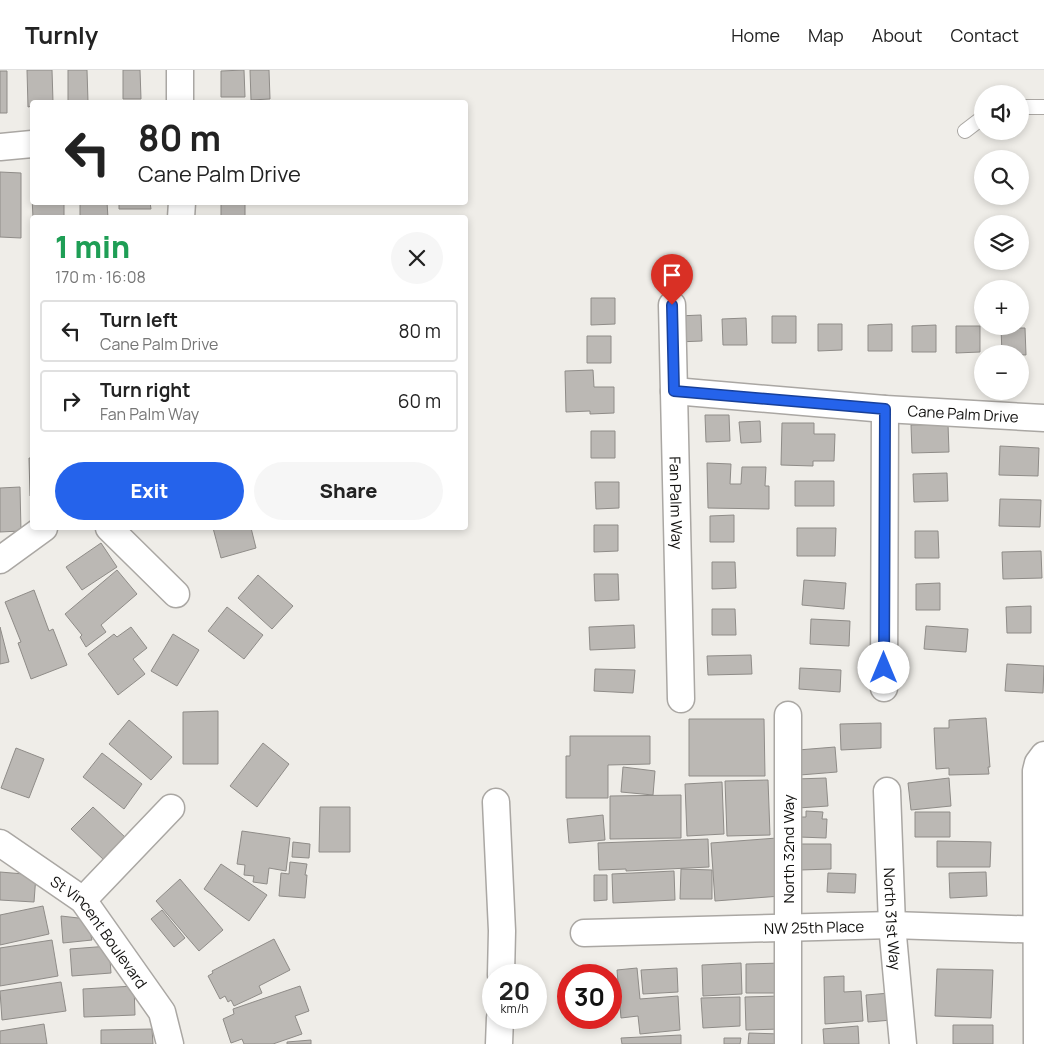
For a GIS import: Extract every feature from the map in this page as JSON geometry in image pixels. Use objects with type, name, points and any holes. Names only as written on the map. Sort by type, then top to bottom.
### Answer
[{"type":"street","points":[[180,70],[180,100]]},
{"type":"street","points":[[0,147],[30,144]]},
{"type":"street","name":"Fan Palm Way","points":[[672,305],[681,699]]},
{"type":"street","name":"Cane Palm Drive","points":[[674,391],[885,409],[1044,418]]},
{"type":"street","points":[[884,688],[885,409]]},
{"type":"street","points":[[0,560],[41,530]]},
{"type":"street","points":[[111,530],[176,594]]},
{"type":"street","name":"North 32nd Way","points":[[788,715],[788,1044]]},
{"type":"street","points":[[1036,1044],[1040,930],[1036,771],[1038,763],[1044,754]]},
{"type":"street","name":"North 31st Way","points":[[887,791],[892,925],[903,1044]]},
{"type":"street","points":[[496,802],[502,930],[501,964]]},
{"type":"street","points":[[83,900],[171,808]]},
{"type":"street","name":"St Vincent Boulevard","points":[[0,843],[83,900],[162,1012],[170,1044]]},
{"type":"street","name":"NW 25th Place","points":[[584,933],[892,925],[1040,930]]},
{"type":"street","points":[[499,1044],[500,1029]]},
{"type":"lane","points":[[1029,107],[1044,107]]},
{"type":"lane","points":[[965,132],[974,125]]},
{"type":"building","points":[[27,70],[52,70],[53,100],[30,100],[30,106],[28,107]]},
{"type":"building","points":[[68,70],[87,70],[88,100],[68,100]]},
{"type":"building","points":[[123,70],[140,70],[141,99],[123,99]]},
{"type":"building","points":[[244,70],[245,97],[221,97],[221,71]]},
{"type":"building","points":[[250,70],[269,70],[270,99],[251,100]]},
{"type":"building","points":[[0,71],[7,71],[7,113],[0,113]]},
{"type":"building","points":[[0,172],[21,173],[21,238],[0,237]]},
{"type":"building","points":[[32,205],[64,205],[64,215],[33,215]]},
{"type":"building","points":[[80,205],[107,205],[108,215],[80,215]]},
{"type":"building","points":[[119,205],[150,205],[151,209],[119,209]]},
{"type":"building","points":[[221,205],[245,205],[245,215],[221,215]]},
{"type":"building","points":[[591,298],[615,298],[615,324],[591,325]]},
{"type":"building","points":[[701,315],[702,341],[677,342],[677,316]]},
{"type":"building","points":[[772,316],[796,316],[796,343],[772,343]]},
{"type":"building","points":[[746,318],[747,345],[723,345],[722,319]]},
{"type":"building","points":[[818,324],[842,324],[842,350],[818,351]]},
{"type":"building","points":[[892,324],[892,351],[868,351],[868,325]]},
{"type":"building","points":[[936,325],[936,352],[912,352],[912,326]]},
{"type":"building","points":[[956,326],[974,326],[974,335],[980,335],[980,345],[974,345],[974,352],[956,353]]},
{"type":"building","points":[[1001,335],[1025,335],[1026,345],[1002,345]]},
{"type":"building","points":[[587,336],[611,336],[611,363],[587,363]]},
{"type":"building","points":[[593,370],[594,387],[614,387],[614,413],[566,412],[565,371]]},
{"type":"building","points":[[705,415],[729,415],[730,441],[706,442]]},
{"type":"building","points":[[760,421],[761,442],[741,443],[739,422]]},
{"type":"building","points":[[782,423],[814,423],[814,434],[835,434],[834,461],[813,461],[813,466],[781,465]]},
{"type":"building","points":[[948,424],[949,452],[912,453],[911,425]]},
{"type":"building","points":[[591,431],[615,431],[615,458],[591,458]]},
{"type":"building","points":[[1000,446],[1039,448],[1038,476],[999,475]]},
{"type":"building","points":[[29,458],[30,458],[30,496]]},
{"type":"building","points":[[707,463],[731,464],[730,484],[741,484],[742,467],[766,467],[765,486],[769,486],[769,509],[708,508]]},
{"type":"building","points":[[947,473],[948,501],[914,502],[913,474]]},
{"type":"building","points":[[795,481],[834,481],[834,506],[795,506]]},
{"type":"building","points":[[595,482],[619,482],[619,508],[596,509]]},
{"type":"building","points":[[20,487],[21,531],[0,532],[0,488]]},
{"type":"building","points":[[1000,499],[1041,500],[1040,527],[999,526]]},
{"type":"building","points":[[734,515],[734,542],[710,542],[710,516]]},
{"type":"building","points":[[594,525],[618,525],[618,551],[594,552]]},
{"type":"building","points":[[797,528],[836,528],[835,556],[797,556]]},
{"type":"building","points":[[214,530],[252,530],[256,548],[221,558]]},
{"type":"building","points":[[915,531],[938,531],[939,558],[915,558]]},
{"type":"building","points":[[101,543],[117,567],[82,590],[66,567]]},
{"type":"building","points":[[1041,551],[1042,578],[1003,579],[1002,552]]},
{"type":"building","points":[[712,562],[735,562],[736,588],[712,589]]},
{"type":"building","points":[[117,570],[137,594],[101,625],[106,632],[86,647],[80,637],[82,635],[65,614]]},
{"type":"building","points":[[594,574],[618,574],[619,600],[595,601]]},
{"type":"building","points":[[258,575],[293,606],[272,629],[238,598]]},
{"type":"building","points":[[804,580],[846,583],[844,609],[802,605]]},
{"type":"building","points":[[940,583],[940,610],[916,610],[916,584]]},
{"type":"building","points":[[34,590],[49,631],[53,629],[67,665],[31,679],[18,643],[21,642],[5,602]]},
{"type":"building","points":[[1031,606],[1031,633],[1007,633],[1006,607]]},
{"type":"building","points":[[227,607],[263,635],[244,659],[208,631]]},
{"type":"building","points":[[712,609],[735,609],[736,635],[712,635]]},
{"type":"building","points":[[811,619],[850,621],[849,646],[810,644]]},
{"type":"building","points":[[634,625],[635,648],[590,650],[589,627]]},
{"type":"building","points":[[926,626],[968,629],[966,652],[924,649]]},
{"type":"building","points":[[0,627],[9,662],[0,664]]},
{"type":"building","points":[[131,627],[147,648],[133,659],[145,674],[118,695],[88,654],[114,634],[117,637]]},
{"type":"building","points":[[173,634],[199,650],[177,686],[151,671]]},
{"type":"building","points":[[751,655],[752,674],[708,675],[707,656]]},
{"type":"building","points":[[1007,664],[1044,666],[1043,693],[1005,691]]},
{"type":"building","points":[[800,668],[841,670],[840,692],[799,689]]},
{"type":"building","points":[[595,669],[635,670],[633,693],[594,691]]},
{"type":"building","points":[[218,711],[218,764],[183,764],[183,712]]},
{"type":"building","points":[[986,718],[989,774],[949,775],[949,768],[936,769],[934,728],[949,728],[949,720]]},
{"type":"building","points":[[689,719],[764,719],[765,776],[689,776]]},
{"type":"building","points":[[129,720],[172,757],[151,780],[109,744]]},
{"type":"building","points":[[881,723],[881,748],[841,750],[840,724]]},
{"type":"building","points":[[570,736],[650,736],[650,764],[608,765],[608,798],[566,798],[566,756],[570,756]]},
{"type":"building","points":[[263,743],[289,764],[257,807],[230,786]]},
{"type":"building","points":[[835,747],[837,772],[800,775],[798,750]]},
{"type":"building","points":[[16,748],[44,759],[29,798],[1,788]]},
{"type":"building","points":[[102,753],[142,784],[124,809],[83,777]]},
{"type":"building","points":[[623,767],[655,771],[653,795],[621,792]]},
{"type":"building","points":[[826,778],[828,806],[798,808],[796,779]]},
{"type":"building","points":[[949,778],[951,806],[911,810],[908,783]]},
{"type":"building","points":[[768,780],[770,835],[727,836],[725,781]]},
{"type":"building","points":[[722,782],[724,834],[687,836],[685,784]]},
{"type":"building","points":[[681,795],[681,838],[610,839],[610,796]]},
{"type":"building","points":[[93,807],[126,838],[104,860],[71,829]]},
{"type":"building","points":[[320,807],[350,807],[350,852],[319,852]]},
{"type":"building","points":[[806,811],[823,812],[822,819],[827,819],[826,838],[799,837],[801,817],[806,817]]},
{"type":"building","points":[[915,812],[950,812],[950,837],[915,837]]},
{"type":"building","points":[[603,815],[605,840],[569,843],[567,819]]},
{"type":"building","points":[[242,831],[290,838],[286,871],[269,868],[267,884],[253,882],[254,876],[244,875],[245,865],[237,864]]},
{"type":"building","points":[[777,838],[781,896],[715,901],[711,843]]},
{"type":"building","points":[[708,839],[709,867],[626,871],[626,869],[599,870],[598,843]]},
{"type":"building","points":[[937,841],[991,842],[990,867],[937,867]]},
{"type":"building","points":[[293,842],[310,844],[309,858],[292,857]]},
{"type":"building","points":[[800,844],[831,844],[831,869],[800,870]]},
{"type":"building","points":[[290,862],[307,864],[305,898],[279,896],[281,873],[289,874]]},
{"type":"building","points":[[221,864],[267,895],[249,921],[204,889]]},
{"type":"building","points":[[681,869],[712,870],[712,899],[680,899]]},
{"type":"building","points":[[674,871],[675,900],[613,903],[612,874]]},
{"type":"building","points":[[0,872],[36,875],[34,902],[0,900]]},
{"type":"building","points":[[986,872],[987,896],[950,898],[949,873]]},
{"type":"building","points":[[828,873],[856,874],[855,893],[827,892]]},
{"type":"building","points":[[594,875],[607,875],[607,900],[594,901]]},
{"type":"building","points":[[180,879],[223,930],[199,951],[156,901]]},
{"type":"building","points":[[43,906],[49,934],[0,945],[0,915]]},
{"type":"building","points":[[162,910],[185,938],[174,947],[151,919]]},
{"type":"building","points":[[61,916],[87,919],[92,940],[63,943]]},
{"type":"building","points":[[274,939],[290,970],[259,986],[262,993],[234,1006],[231,1000],[228,1002],[225,996],[220,999],[208,976],[213,973],[212,971]]},
{"type":"building","points":[[52,940],[58,976],[0,986],[0,948]]},
{"type":"building","points":[[109,946],[111,973],[72,976],[70,949]]},
{"type":"building","points":[[741,963],[742,994],[703,996],[702,965]]},
{"type":"building","points":[[782,963],[783,993],[746,993],[746,964]]},
{"type":"building","points":[[637,968],[640,999],[678,996],[680,1030],[640,1034],[638,1016],[622,1018],[622,970]]},
{"type":"building","points":[[677,968],[678,992],[643,994],[641,970]]},
{"type":"building","points":[[937,969],[993,970],[991,1018],[935,1016]]},
{"type":"building","points":[[844,976],[844,992],[861,991],[863,1021],[825,1024],[824,977]]},
{"type":"building","points":[[61,982],[66,1011],[2,1020],[0,991]]},
{"type":"building","points":[[134,986],[135,1015],[84,1017],[83,989]]},
{"type":"building","points":[[300,986],[309,1011],[295,1016],[302,1034],[273,1044],[244,1044],[242,1039],[231,1043],[223,1019],[234,1014],[233,1009]]},
{"type":"building","points":[[902,992],[904,1019],[868,1022],[866,995]]},
{"type":"building","points":[[780,996],[781,1029],[746,1030],[745,997]]},
{"type":"building","points":[[740,997],[740,1026],[703,1028],[701,998]]},
{"type":"building","points":[[44,1024],[47,1044],[0,1044],[0,1031]]},
{"type":"building","points":[[953,1025],[993,1025],[993,1044],[953,1044]]},
{"type":"building","points":[[858,1026],[859,1044],[824,1044],[823,1029]]},
{"type":"building","points":[[152,1029],[153,1044],[101,1044],[101,1030]]},
{"type":"building","points":[[749,1033],[780,1034],[780,1044],[748,1044]]},
{"type":"building","points":[[681,1035],[681,1044],[622,1044],[621,1038]]},
{"type":"building","points":[[724,1038],[741,1038],[740,1044],[724,1044]]},
{"type":"building","points":[[311,1040],[311,1044],[287,1044],[287,1042]]},
{"type":"route","points":[[672,305],[674,391],[885,409],[884,668]]}]
